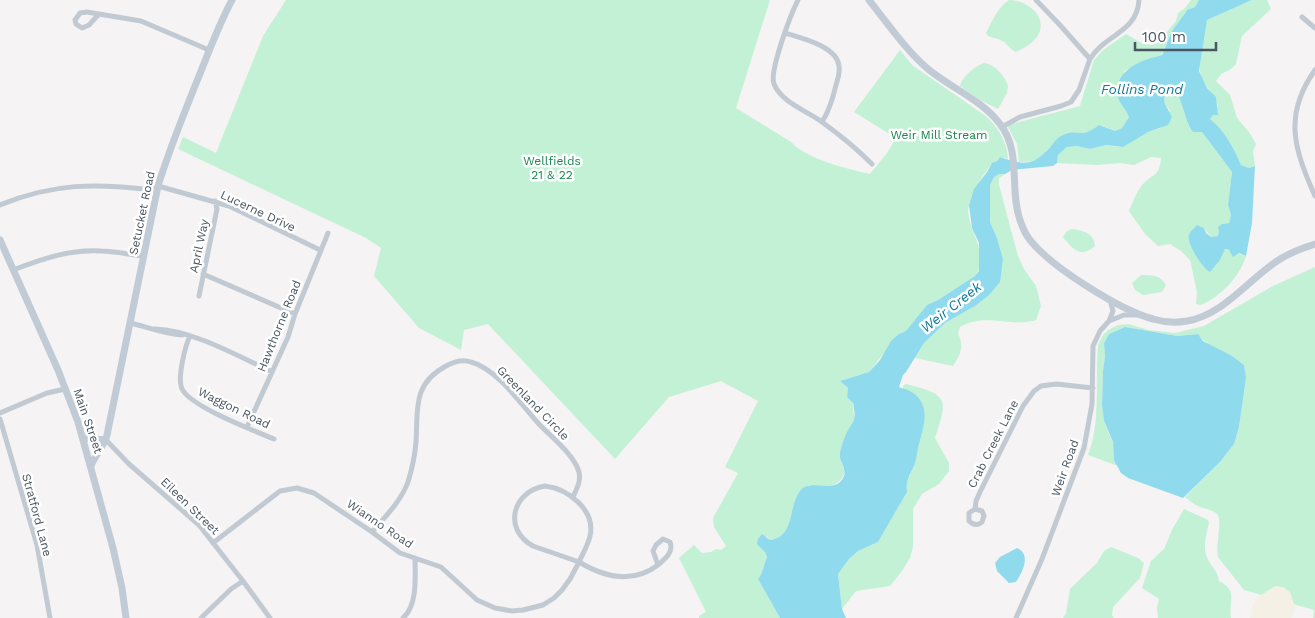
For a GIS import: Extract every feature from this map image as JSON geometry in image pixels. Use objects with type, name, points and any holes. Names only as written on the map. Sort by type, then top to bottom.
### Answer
[{"type":"main road","name":"Setucket Road","points":[[91,466],[106,440],[158,186],[178,126],[232,0]]},
{"type":"main road","points":[[869,0],[902,43],[919,61],[986,109],[1002,127],[1011,146],[1019,218],[1029,239],[1055,263],[1110,300],[1139,315],[1156,320],[1170,322],[1186,321],[1207,315],[1276,262],[1297,250],[1315,244]]},
{"type":"main road","name":"Main Street","points":[[0,240],[65,389],[83,438],[113,548],[122,588],[126,618]]},
{"type":"main road","points":[[83,438],[106,440]]},
{"type":"street","points":[[798,0],[785,33],[775,67],[774,84],[783,96],[855,147],[872,164]]},
{"type":"street","points":[[1036,0],[1090,58]]},
{"type":"street","points":[[1002,127],[1020,117],[1071,102],[1079,90],[1090,58],[1101,46],[1130,24],[1138,9],[1139,0]]},
{"type":"street","points":[[98,15],[140,21],[209,50]]},
{"type":"street","points":[[1302,17],[1315,28]]},
{"type":"street","points":[[785,33],[817,43],[832,52],[840,65],[832,101],[822,122]]},
{"type":"street","points":[[1315,70],[1299,97],[1294,128],[1302,165],[1315,196]]},
{"type":"street","points":[[0,204],[62,186],[98,186],[152,190],[158,186]]},
{"type":"street","name":"Lucerne Drive","points":[[158,186],[215,201],[320,250]]},
{"type":"street","name":"April Way","points":[[199,296],[217,209],[215,201]]},
{"type":"street","name":"Hawthorne Road","points":[[247,427],[288,336],[328,232]]},
{"type":"street","points":[[13,270],[41,259],[69,253],[101,251],[144,256]]},
{"type":"street","points":[[203,274],[295,314]]},
{"type":"street","points":[[1110,300],[1113,311],[1110,321]]},
{"type":"street","points":[[1110,321],[1124,315],[1139,315]]},
{"type":"street","name":"Weir Road","points":[[1016,618],[1042,560],[1084,448],[1090,420],[1093,388],[1094,341],[1100,331],[1110,321]]},
{"type":"street","points":[[131,323],[156,329],[170,329],[272,372]]},
{"type":"street","name":"Waggon Road","points":[[190,336],[186,344],[181,378],[182,389],[198,404],[274,439]]},
{"type":"street","name":"Greenland Circle","points":[[372,532],[394,505],[407,485],[416,442],[416,406],[423,387],[432,376],[453,362],[470,361],[487,370],[508,388],[562,447],[579,472],[580,482],[573,497]]},
{"type":"street","name":"Crab Creek Lane","points":[[975,509],[980,492],[1023,406],[1034,391],[1041,386],[1056,384],[1093,388]]},
{"type":"street","points":[[0,413],[47,393],[65,389]]},
{"type":"street","name":"Stratford Lane","points":[[0,418],[37,545],[50,618]]},
{"type":"street","name":"Eileen Street","points":[[106,440],[128,464],[188,514],[243,581],[270,618]]},
{"type":"street","points":[[573,497],[551,487],[537,487],[525,494],[514,514],[518,532],[526,542],[539,548],[579,562],[599,572],[617,576],[638,575],[650,571],[658,565],[670,552],[671,545],[667,540],[660,541],[653,551],[658,565]]},
{"type":"street","name":"Wianno Road","points":[[213,543],[280,491],[297,488],[314,492],[400,553],[433,562],[477,600],[495,608],[512,611],[533,608],[554,598],[570,579],[590,536],[590,521],[580,504],[573,497]]},
{"type":"street","points":[[403,618],[409,612],[413,600],[415,558]]},
{"type":"street","points":[[201,618],[231,589],[243,581]]},
{"type":"street","points":[[512,611],[512,618]]},
{"type":"green space","name":"Wellfields 21 & 22","points":[[286,0],[770,0],[736,108],[798,148],[828,162],[870,174],[896,138],[854,112],[900,50],[912,65],[987,117],[995,126],[1004,141],[1008,159],[1001,157],[989,167],[970,200],[968,213],[981,258],[980,267],[975,276],[927,305],[907,331],[899,334],[869,372],[840,381],[848,388],[847,397],[854,404],[855,418],[845,436],[840,452],[841,462],[845,471],[843,477],[831,486],[808,485],[783,534],[776,539],[770,540],[766,536],[765,552],[767,557],[758,579],[780,618],[699,618],[699,616],[706,612],[679,558],[694,545],[702,553],[711,552],[716,549],[721,550],[726,546],[714,527],[713,518],[738,473],[725,467],[758,401],[721,381],[669,397],[615,459],[488,324],[464,330],[461,350],[419,328],[374,276],[381,248],[366,238],[178,149],[183,137],[216,153],[263,36]]},
{"type":"green space","points":[[1009,0],[1027,5],[1036,13],[1041,24],[1036,38],[1016,52],[1002,41],[986,33],[998,10]]},
{"type":"green space","name":"Weir Mill Stream","points":[[1191,0],[1199,0],[1195,7],[1187,10],[1174,28],[1161,55],[1124,71],[1129,117],[1122,128],[1115,131],[1103,126],[1078,134],[1068,133],[1036,159],[1019,162],[1017,144],[1007,125],[1080,106],[1094,60],[1103,50],[1126,34],[1143,44],[1153,45],[1159,42],[1176,21],[1178,13]]},
{"type":"green space","points":[[1252,0],[1267,0],[1271,9],[1242,36],[1236,64],[1221,74],[1216,81],[1230,95],[1237,118],[1256,144],[1253,152],[1255,166],[1249,168],[1241,165],[1228,140],[1210,119],[1218,106],[1203,81],[1200,68],[1207,20]]},
{"type":"green space","points":[[984,63],[999,71],[1008,86],[1007,93],[998,109],[980,100],[960,86],[969,72]]},
{"type":"green space","points":[[1167,93],[1179,96],[1193,132],[1202,132],[1232,172],[1228,205],[1231,215],[1229,223],[1222,224],[1218,236],[1211,237],[1204,228],[1197,225],[1220,260],[1224,249],[1246,256],[1234,279],[1215,297],[1201,305],[1196,304],[1197,292],[1190,260],[1170,244],[1158,246],[1145,234],[1129,211],[1135,196],[1144,183],[1158,171],[1161,158],[1151,157],[1134,165],[1120,163],[1097,165],[1057,163],[1058,155],[1067,147],[1077,146],[1090,149],[1105,145],[1119,147],[1148,132],[1161,128],[1170,111],[1165,104],[1164,98]]},
{"type":"green space","points":[[999,174],[1005,174],[999,178],[999,185],[1018,256],[1024,269],[1036,286],[1041,306],[1036,320],[1017,322],[989,320],[970,323],[960,327],[958,333],[961,350],[953,366],[915,358],[924,343],[945,323],[975,306],[1003,259],[990,222],[990,185],[994,177]]},
{"type":"green space","points":[[1072,229],[1088,233],[1093,238],[1095,246],[1085,252],[1074,249],[1063,237],[1067,231]]},
{"type":"green space","points":[[1315,267],[1315,618],[1313,618],[1314,610],[1244,590],[1218,557],[1219,517],[1213,511],[1196,505],[1185,497],[1220,462],[1234,444],[1239,427],[1246,378],[1244,365],[1205,342],[1198,334],[1178,336],[1125,327],[1109,334],[1104,343],[1102,405],[1104,422],[1113,443],[1114,460],[1118,466],[1088,455],[1095,429],[1098,345],[1108,330],[1118,325],[1128,324],[1149,330],[1175,333],[1204,326],[1273,286]]},
{"type":"green space","points":[[1141,275],[1159,277],[1166,285],[1162,292],[1143,295],[1135,290],[1132,283]]},
{"type":"green space","points":[[906,384],[930,391],[938,395],[942,400],[942,414],[935,438],[949,463],[949,471],[939,484],[922,494],[913,509],[913,547],[910,558],[902,571],[890,586],[856,591],[842,609],[838,574],[849,559],[858,551],[878,542],[907,492],[906,485],[915,462],[923,405],[910,391],[903,389],[903,386]]},
{"type":"green space","points":[[1184,509],[1208,520],[1205,543],[1207,558],[1217,573],[1219,581],[1231,593],[1231,618],[1158,618],[1157,608],[1159,599],[1142,588],[1151,561],[1164,549]]},
{"type":"green space","points":[[1111,547],[1138,558],[1144,563],[1140,578],[1113,607],[1112,615],[1114,618],[1063,618],[1066,613],[1070,589],[1097,563],[1104,551]]},
{"type":"sand","points":[[1275,586],[1283,587],[1290,592],[1295,607],[1292,618],[1250,618],[1253,603],[1258,597]]},
{"type":"water","points":[[1199,0],[1252,0],[1207,20],[1199,71],[1207,88],[1216,97],[1218,115],[1213,115],[1210,119],[1228,140],[1241,165],[1249,168],[1255,166],[1252,223],[1246,256],[1239,253],[1233,257],[1229,250],[1225,249],[1220,260],[1210,272],[1199,261],[1192,249],[1189,235],[1197,225],[1204,228],[1211,237],[1218,236],[1218,227],[1229,223],[1231,215],[1228,205],[1232,172],[1202,132],[1193,132],[1178,95],[1167,93],[1164,98],[1172,117],[1168,125],[1148,132],[1123,147],[1106,145],[1090,149],[1077,146],[1067,147],[1058,155],[1057,163],[1053,166],[1012,170],[994,177],[990,185],[990,222],[1003,259],[1000,282],[989,295],[975,306],[945,323],[924,343],[903,375],[899,387],[909,390],[917,396],[924,408],[924,422],[916,461],[908,480],[907,492],[878,542],[858,551],[849,559],[838,574],[842,609],[846,618],[780,618],[758,579],[767,557],[757,544],[758,539],[762,534],[770,540],[778,538],[784,533],[796,498],[805,487],[835,485],[844,476],[845,470],[840,452],[855,415],[854,404],[847,397],[848,388],[840,381],[869,372],[880,360],[891,341],[906,331],[927,305],[975,276],[979,271],[979,243],[972,228],[969,205],[974,189],[992,163],[1000,157],[1016,162],[1029,162],[1040,157],[1058,138],[1068,133],[1088,132],[1099,125],[1115,131],[1122,128],[1129,117],[1119,100],[1117,90],[1123,75],[1136,64],[1162,55],[1174,28],[1187,10],[1195,7]]},
{"type":"water","points":[[1125,327],[1178,336],[1198,334],[1203,341],[1232,356],[1244,365],[1246,378],[1239,427],[1234,444],[1220,462],[1183,498],[1128,478],[1121,473],[1114,460],[1113,442],[1104,421],[1102,405],[1104,343],[1109,334]]},
{"type":"water","points":[[1017,548],[1024,555],[1024,564],[1016,582],[1009,583],[997,571],[995,563],[1000,557]]},
{"type":"water label","name":"Follins Pond","points":[[1142,89]]},
{"type":"water label","name":"Weir Creek","points":[[951,307]]}]
